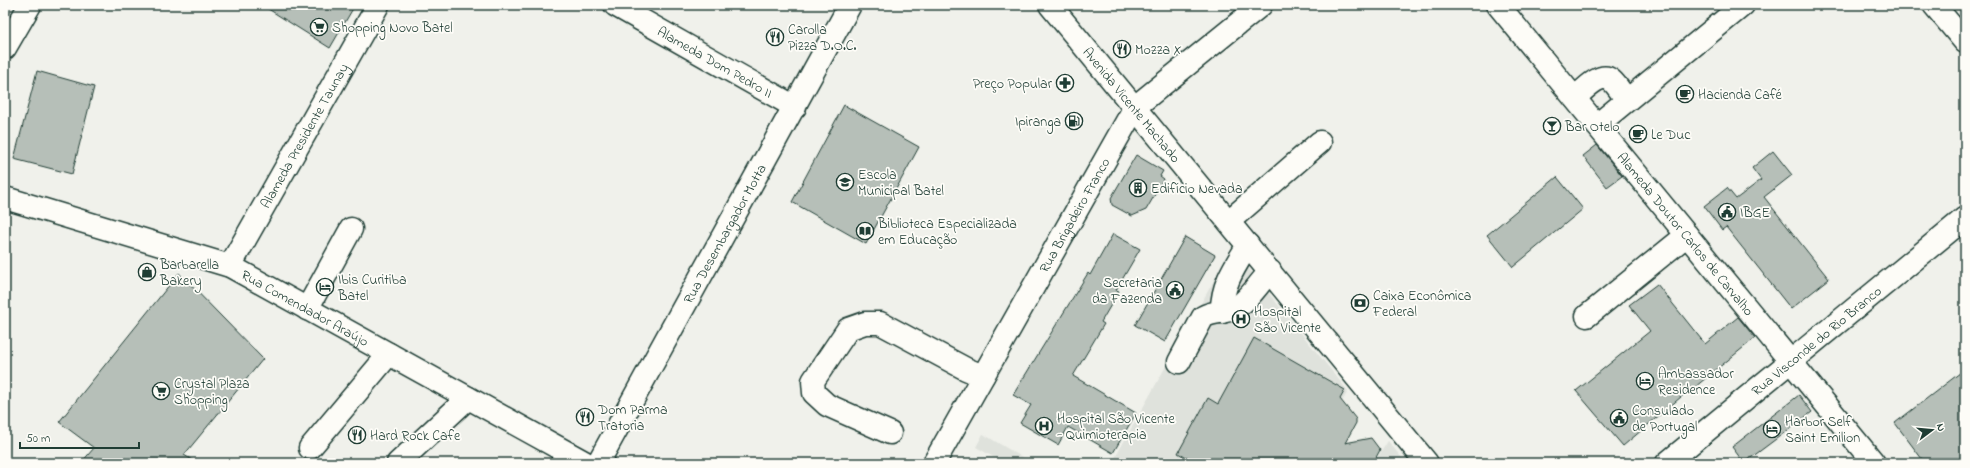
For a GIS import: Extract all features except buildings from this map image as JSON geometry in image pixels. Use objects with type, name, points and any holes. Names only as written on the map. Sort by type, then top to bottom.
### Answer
[{"type":"street","points":[[5,48],[30,5]]},
{"type":"street","name":"Alameda Presidente Taunay","points":[[230,266],[378,5]]},
{"type":"street","name":"Alameda Dom Pedro II","points":[[615,5],[795,107]]},
{"type":"street","name":"Rua Desembargador Motta","points":[[598,463],[850,5]]},
{"type":"street","name":"Avenida Vicente Machado","points":[[1050,5],[1427,463]]},
{"type":"street","name":"Rua Brigadeiro Franco","points":[[934,463],[1135,108],[1261,5]]},
{"type":"street","name":"Alameda Doutor Carlos de Carvalho","points":[[1498,5],[1874,463]]},
{"type":"street","points":[[1597,125],[1743,5]]},
{"type":"street","points":[[1934,5],[1965,42]]},
{"type":"street","points":[[1575,98],[1599,78],[1606,77],[1612,80],[1627,100]]},
{"type":"street","points":[[1229,222],[1320,142]]},
{"type":"street","name":"Rua Comendador Araújo","points":[[5,198],[230,266],[586,463]]},
{"type":"street","name":"Rua Visconde do Rio Branco","points":[[1667,463],[1965,218]]},
{"type":"street","points":[[307,309],[351,229]]},
{"type":"street","points":[[1587,316],[1687,235]]},
{"type":"street","points":[[1222,312],[1221,297],[1248,245]]},
{"type":"street","points":[[1179,362],[1203,317],[1210,313],[1234,309],[1270,271]]},
{"type":"street","points":[[890,433],[827,405],[814,393],[813,381],[848,329],[865,323],[880,323],[966,369],[983,376]]},
{"type":"street","points":[[310,448],[389,354]]},
{"type":"street","points":[[398,463],[468,398]]},
{"type":"shaded area","name":"Hospital São Vicente","points":[[1232,248],[1348,391],[1309,463],[1112,463]]},
{"type":"shaded area","points":[[983,434],[1032,463],[1004,463],[976,447]]},
{"type":"shaded area","points":[[1388,441],[1406,463],[1374,463]]},
{"type":"place","name":"Shopping Novo Batel","points":[[319,27]]},
{"type":"place","name":"Carolla Pizza D.O.C.","points":[[775,37]]},
{"type":"place","name":"Mozza X","points":[[1122,49]]},
{"type":"place","name":"Preço Popular","points":[[1065,83]]},
{"type":"place","name":"Hacienda Café","points":[[1685,94]]},
{"type":"place","name":"Ipiranga","points":[[1074,121]]},
{"type":"place","name":"Bar Otelo","points":[[1552,126]]},
{"type":"place","name":"Le Duc","points":[[1638,134]]},
{"type":"place","name":"Escola Municipal Batel","points":[[845,182]]},
{"type":"place","name":"Edifício Nevada","points":[[1138,188]]},
{"type":"place","name":"IBGE","points":[[1727,212]]},
{"type":"place","name":"Biblioteca Especializada em Educação","points":[[865,231]]},
{"type":"place","name":"Barbarella Bakery","points":[[147,272]]},
{"type":"place","name":"Ibis Curitiba Batel","points":[[325,287]]},
{"type":"place","name":"Secretaria da Fazenda","points":[[1175,290]]},
{"type":"place","name":"Caixa Econômica Federal","points":[[1360,303]]},
{"type":"place","name":"Hospital São Vicente","points":[[1241,319]]},
{"type":"place","name":"Ambassador Residence","points":[[1645,381]]},
{"type":"place","name":"Crystal Plaza Shopping","points":[[161,391]]},
{"type":"place","name":"Dom Parma Tratoria","points":[[585,417]]},
{"type":"place","name":"Consulado de Portugal","points":[[1619,418]]},
{"type":"place","name":"Hospital São Vicente - Quimioterapia","points":[[1044,426]]},
{"type":"place","name":"Harbor Self Saint Emilion","points":[[1772,429]]},
{"type":"place","name":"Hard Rock Cafe","points":[[357,435]]}]
